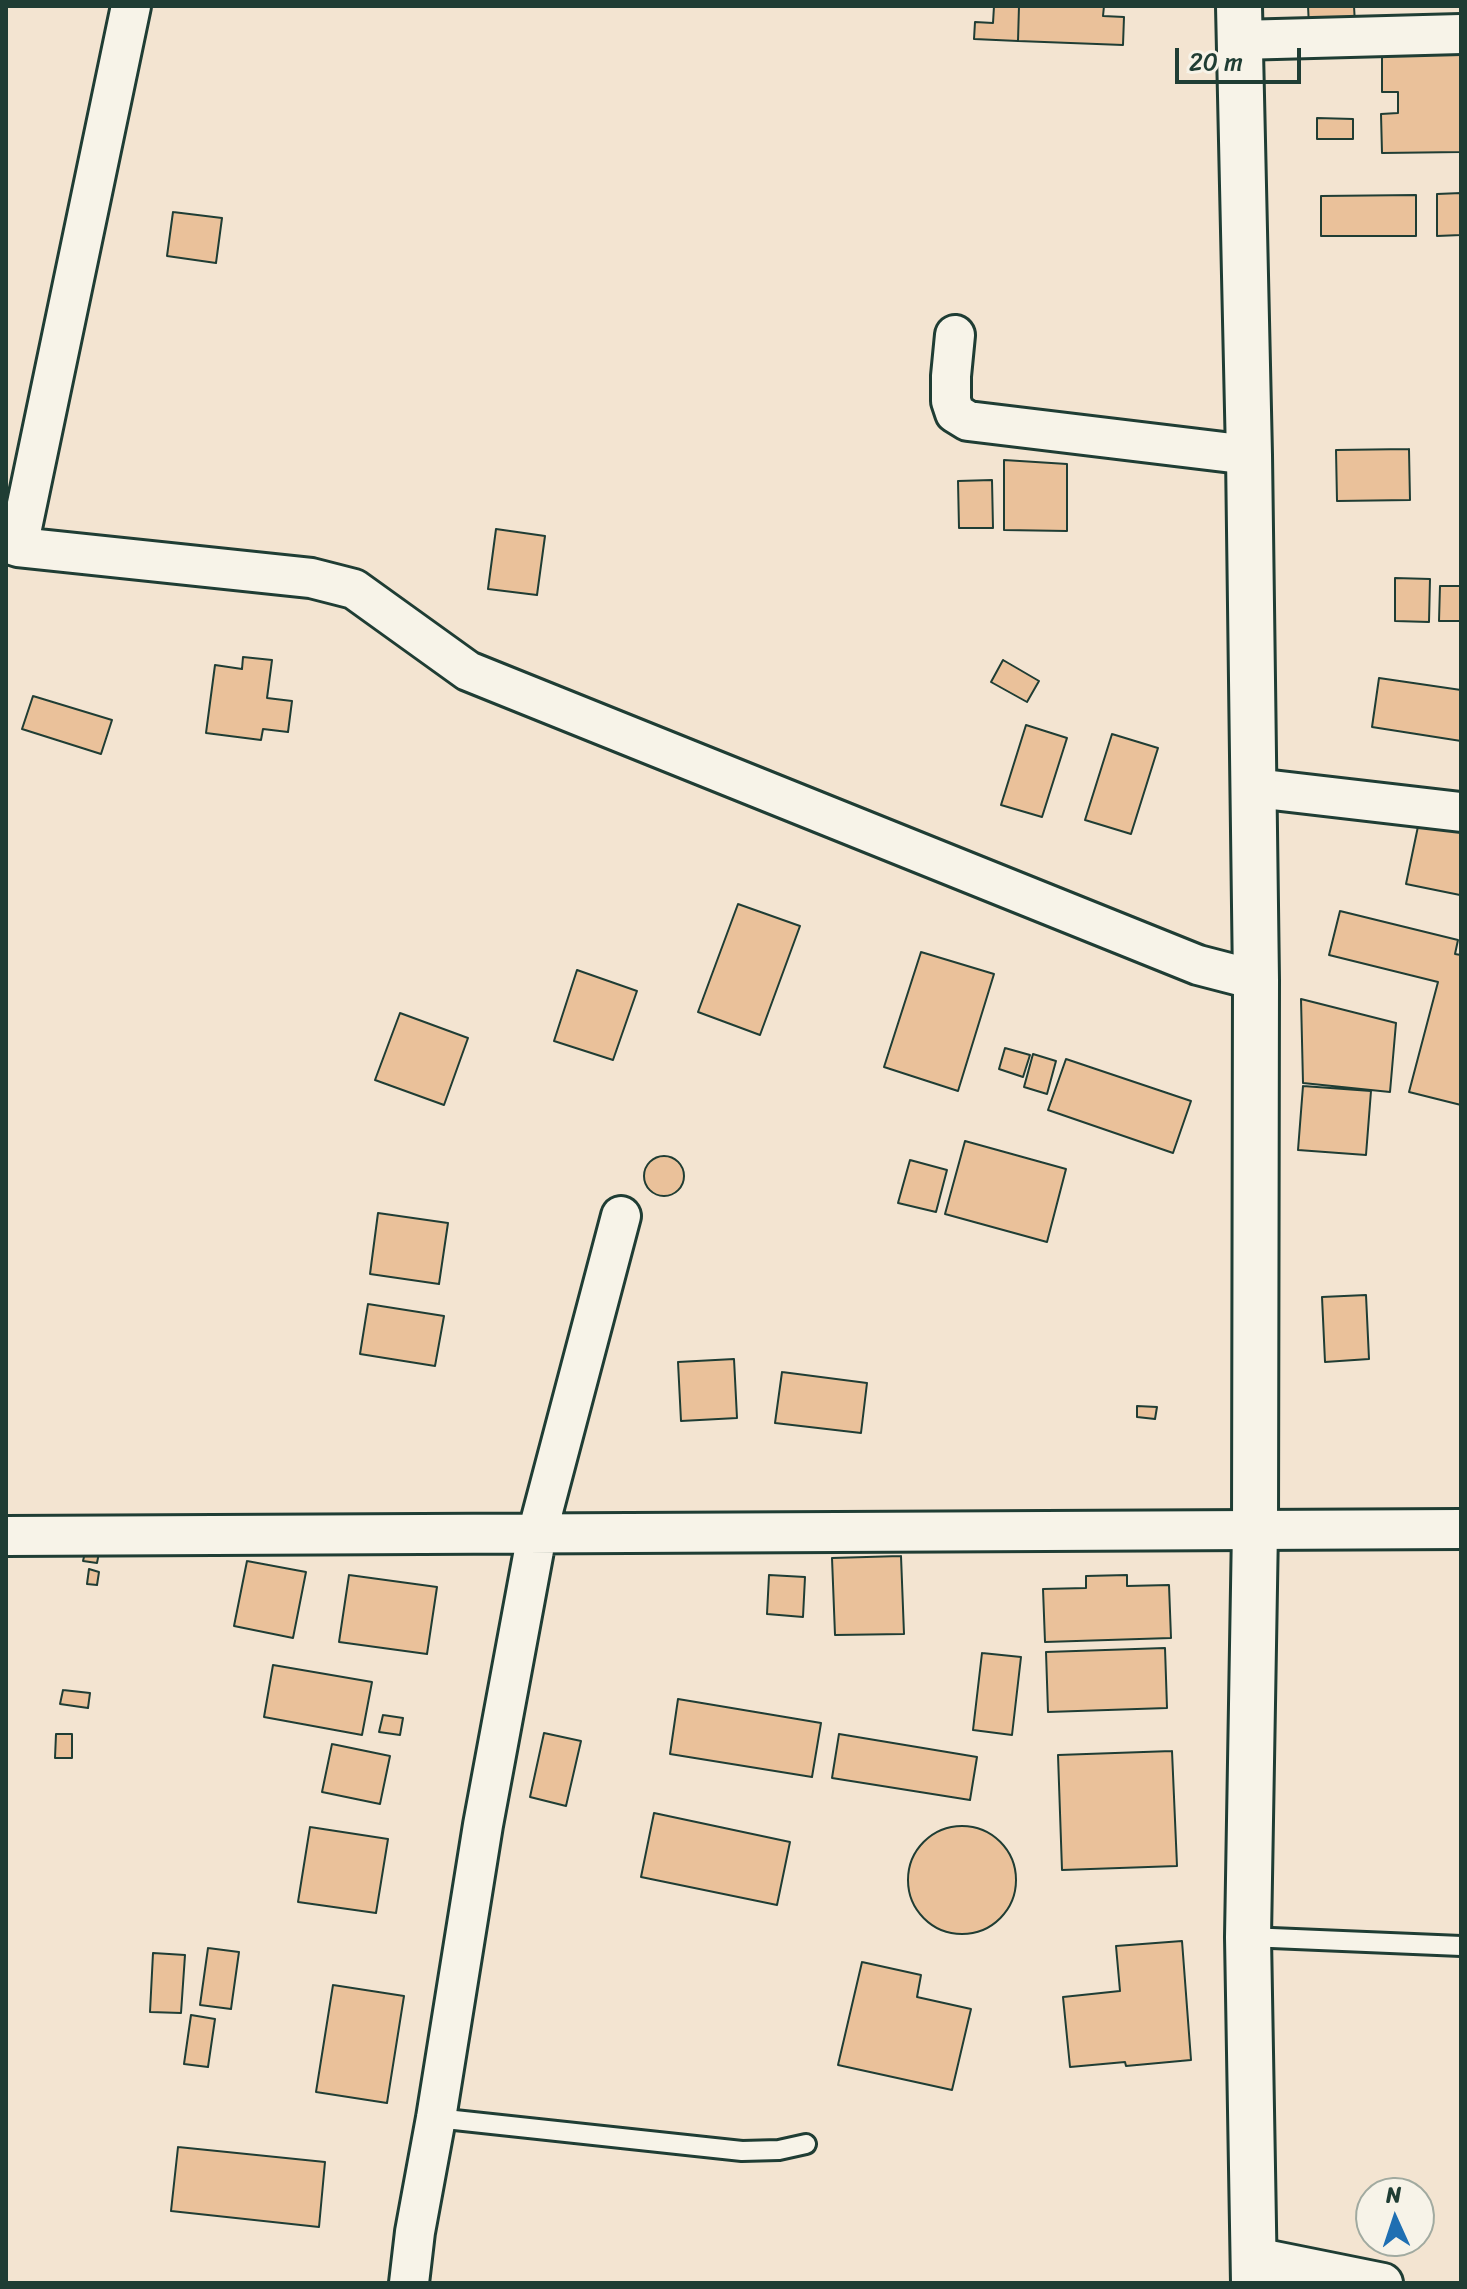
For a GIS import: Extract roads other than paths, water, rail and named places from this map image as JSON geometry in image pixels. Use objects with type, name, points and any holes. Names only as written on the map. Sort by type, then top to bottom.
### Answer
[{"type":"street","points":[[131,6],[12,545],[311,578],[354,589],[468,671],[1198,965],[1256,980]]},
{"type":"street","points":[[1383,2283],[1254,2270],[1248,1937],[1255,1529],[1255,788],[1239,23],[1461,34]]},
{"type":"street","points":[[955,335],[951,401],[955,413],[968,421],[1249,455]]},
{"type":"street","points":[[1255,788],[1461,812]]},
{"type":"street","points":[[409,2283],[483,1825],[537,1534],[621,1216]]},
{"type":"street","points":[[6,1536],[1461,1529]]},
{"type":"lane","points":[[1248,1937],[1461,1946]]},
{"type":"lane","points":[[436,2118],[742,2151],[779,2150],[806,2144]]}]
